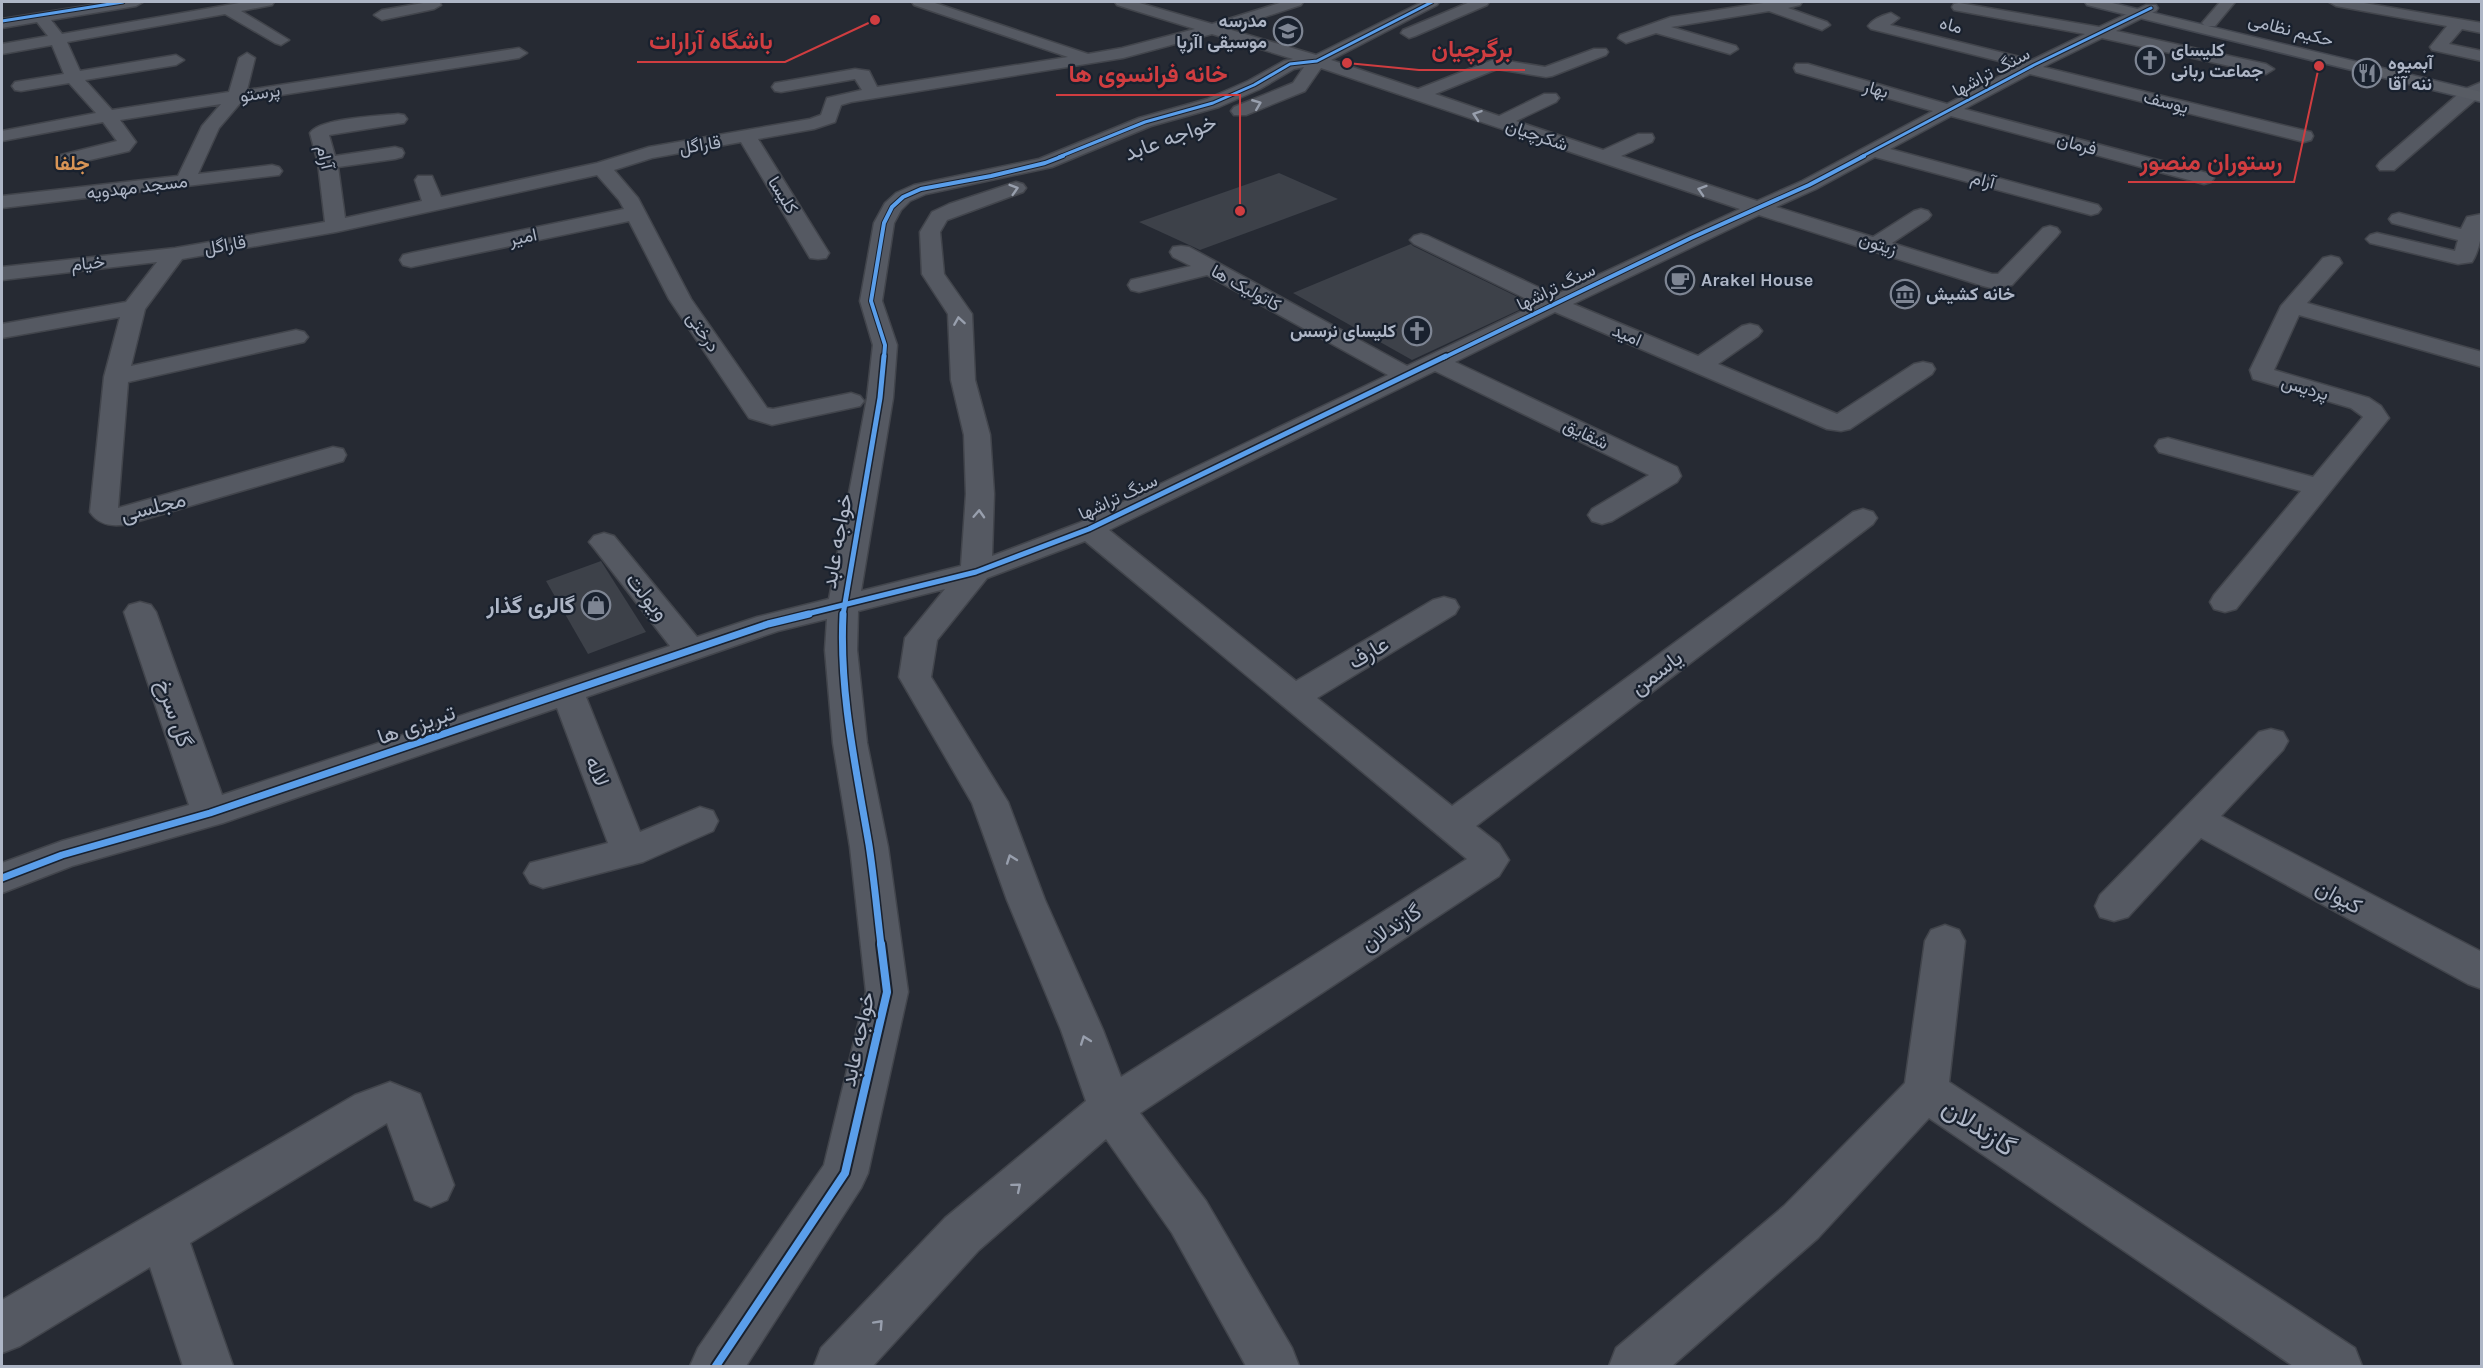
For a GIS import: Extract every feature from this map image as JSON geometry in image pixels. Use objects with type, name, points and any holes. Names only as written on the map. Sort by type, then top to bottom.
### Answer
[{"type":"main road","name":"حکیم نظامی","points":[[2092,2],[2210,23],[2478,91]]},
{"type":"main road","name":"حکیم نظامی","points":[[2123,2],[2146,11],[2478,91]]},
{"type":"street","points":[[2,23],[136,2]]},
{"type":"street","points":[[2,49],[267,2]]},
{"type":"street","points":[[919,2],[1089,59]]},
{"type":"street","name":"شکرچیان","points":[[1122,2],[1317,61],[1758,208]]},
{"type":"street","name":"قاراگل","points":[[175,254],[336,226],[434,206],[602,168],[637,156],[824,121],[829,118],[833,102],[870,91],[1089,59],[1158,45],[1296,2]]},
{"type":"street","points":[[1317,61],[1432,2]]},
{"type":"street","points":[[1391,42],[1482,2]]},
{"type":"street","points":[[1626,38],[1704,9],[1737,19],[1795,2]]},
{"type":"street","points":[[2210,23],[2228,2]]},
{"type":"street","points":[[2336,2],[2470,26]]},
{"type":"street","points":[[382,15],[404,6],[434,5]]},
{"type":"street","points":[[1773,7],[1822,25]]},
{"type":"street","points":[[1959,7],[2098,32],[2266,69]]},
{"type":"street","points":[[227,9],[282,40]]},
{"type":"street","points":[[2481,9],[2470,26],[2438,46],[2481,56]]},
{"type":"street","name":"سنگ تراشها","points":[[843,604],[976,572],[1089,529],[1434,361],[1809,185],[2098,32],[2146,11]]},
{"type":"street","points":[[41,17],[58,39],[74,78],[108,116],[126,145],[68,159]]},
{"type":"street","name":"ماه","points":[[1891,18],[1876,26],[2031,67]]},
{"type":"street","points":[[1656,28],[1730,49]]},
{"type":"street","points":[[463,46],[476,60]]},
{"type":"street","points":[[1418,95],[1496,64],[1546,72],[1600,52]]},
{"type":"street","name":"پرستو","points":[[2,136],[108,116],[519,53]]},
{"type":"street","points":[[185,181],[212,126],[236,96],[248,58]]},
{"type":"street","points":[[21,86],[176,60]]},
{"type":"street","name":"خواجه عابد","points":[[1169,137],[1299,87],[1317,61]]},
{"type":"street","name":"خواجه عابد","points":[[716,1366],[845,1173],[887,992],[869,847],[850,743],[841,650],[843,604],[880,398],[885,345],[871,301],[884,223],[892,207],[903,197],[921,189],[992,176],[1045,163],[1145,123],[1213,103],[1254,85],[1290,64],[1317,61]]},
{"type":"street","name":"یوسف","points":[[2031,67],[2304,136]]},
{"type":"street","name":"بهار","points":[[1802,68],[1951,111]]},
{"type":"street","points":[[782,87],[860,74],[863,75],[870,91]]},
{"type":"street","points":[[2387,166],[2478,91]]},
{"type":"street","points":[[72,100],[114,94]]},
{"type":"street","points":[[1501,122],[1550,98]]},
{"type":"street","name":"فرمان","points":[[1951,111],[2143,162],[2168,161]]},
{"type":"street","name":"آرام","points":[[336,226],[328,163],[319,133],[323,130],[398,119]]},
{"type":"street","points":[[702,125],[703,144]]},
{"type":"street","name":"کلیسا","points":[[747,137],[818,253]]},
{"type":"street","points":[[1603,157],[1645,138]]},
{"type":"street","name":"آرام","points":[[1874,151],[2091,209]]},
{"type":"street","points":[[328,163],[395,153]]},
{"type":"street","points":[[2153,180],[2168,161],[2204,178]]},
{"type":"street","name":"درختی","points":[[602,168],[628,198],[680,299],[758,413],[772,417],[851,401]]},
{"type":"street","name":"مسجد مهدویه","points":[[2,202],[272,171]]},
{"type":"street","points":[[1079,172],[1017,188],[956,208],[939,216],[930,232],[933,274],[960,314],[963,380],[977,435],[980,494],[976,572],[921,638],[915,677],[990,802],[1026,900],[1082,1030],[1110,1108],[1189,1217],[1274,1366]]},
{"type":"street","points":[[425,180],[434,206]]},
{"type":"street","name":"زیتون","points":[[1758,208],[1998,282],[2004,280],[2050,232]]},
{"type":"street","name":"امیر","points":[[411,260],[636,213]]},
{"type":"street","points":[[1877,243],[1921,215]]},
{"type":"street","points":[[2377,238],[2458,258],[2464,257],[2476,229],[2399,219]]},
{"type":"street","name":"امید","points":[[1421,240],[1555,304],[1836,423],[1841,423],[1923,369]]},
{"type":"street","name":"کاتولیک ها","points":[[1181,252],[1406,375]]},
{"type":"street","points":[[2,331],[134,308],[175,254]]},
{"type":"street","name":"خیام","points":[[2,273],[175,254]]},
{"type":"street","points":[[2331,263],[2292,306],[2481,360]]},
{"type":"street","points":[[1139,285],[1210,268]]},
{"type":"street","name":"پردیس","points":[[2225,602],[2376,418],[2372,411],[2360,403],[2262,374],[2292,306]]},
{"type":"street","name":"مجلسی","points":[[134,308],[116,377],[104,512],[111,517],[122,517],[333,455]]},
{"type":"street","points":[[1700,366],[1750,331]]},
{"type":"street","points":[[116,377],[296,338]]},
{"type":"street","name":"شقایق","points":[[1434,361],[1667,473],[1667,477],[1602,515]]},
{"type":"street","points":[[2168,446],[2319,487]]},
{"type":"street","name":"یاسمن","points":[[1450,826],[1863,518]]},
{"type":"street","name":"گازندلان","points":[[1089,529],[1486,854],[1490,860],[1486,866],[1110,1108]]},
{"type":"street","name":"ویولت","points":[[604,542],[691,650]]},
{"type":"street","name":"تبریزی ها","points":[[2,878],[62,855],[210,813],[768,624],[843,604]]},
{"type":"street","name":"عارف","points":[[1293,697],[1444,607]]},
{"type":"street","name":"گل سرخ","points":[[140,612],[210,813]]},
{"type":"street","name":"لاله","points":[[567,691],[630,852]]},
{"type":"street","points":[[2114,906],[2271,741]]},
{"type":"street","name":"کیوان","points":[[2196,819],[2481,972]]},
{"type":"street","points":[[543,873],[630,852],[700,821]]},
{"type":"street","points":[[1926,1092],[1945,941]]},
{"type":"street","name":"گازندلان","points":[[1640,1365],[1801,1222],[1926,1092],[2337,1366]]},
{"type":"street","points":[[2,1328],[371,1109],[390,1102],[404,1108],[431,1185]]},
{"type":"street","points":[[839,1366],[962,1234],[1110,1108]]},
{"type":"street","points":[[163,1234],[208,1366]]},
{"type":"building","points":[[1279,173],[1338,199],[1200,250],[1139,222]]},
{"type":"building","name":"کلیسای نرسس","points":[[1411,244],[1532,304],[1412,360],[1293,293]]},
{"type":"building","points":[[601,561],[646,632],[588,654],[546,581]]},
{"type":"cycle path","points":[[2,21],[123,2]]},
{"type":"cycle path","points":[[716,1366],[845,1173],[887,992],[869,847],[850,743],[841,650],[843,604],[880,398],[885,345],[871,301],[884,223],[892,207],[903,197],[921,189],[1045,163],[1145,122],[1213,103],[1254,85],[1290,64],[1317,61],[1432,2]]},
{"type":"cycle path","points":[[2,878],[62,855],[210,813],[768,624],[976,572],[1089,529],[1691,238],[1809,185],[2034,65],[2151,8]]},
{"type":"place","name":"باشگاه آرارات","points":[[875,20]]},
{"type":"place","name":"مدرسه موسیقی اآرپا","points":[[1288,31]]},
{"type":"place","name":"کلیسای جماعت ربانی","points":[[2150,60]]},
{"type":"place","name":"برگرچیان","points":[[1347,63]]},
{"type":"place","name":"رستوران منصور","points":[[2319,66]]},
{"type":"place","name":"آبمیوه ننه آقا","points":[[2367,73]]},
{"type":"place","name":"خانه فرانسوی ها","points":[[1240,211]]},
{"type":"place","name":"Arakel House","points":[[1680,280]]},
{"type":"place","name":"خانه کشیش","points":[[1905,294]]},
{"type":"place","name":"کلیسای نرسس","points":[[1417,331]]},
{"type":"place","name":"گالری گذار","points":[[596,605]]},
{"type":"district","name":"جلفا","points":[[72,163]]}]
